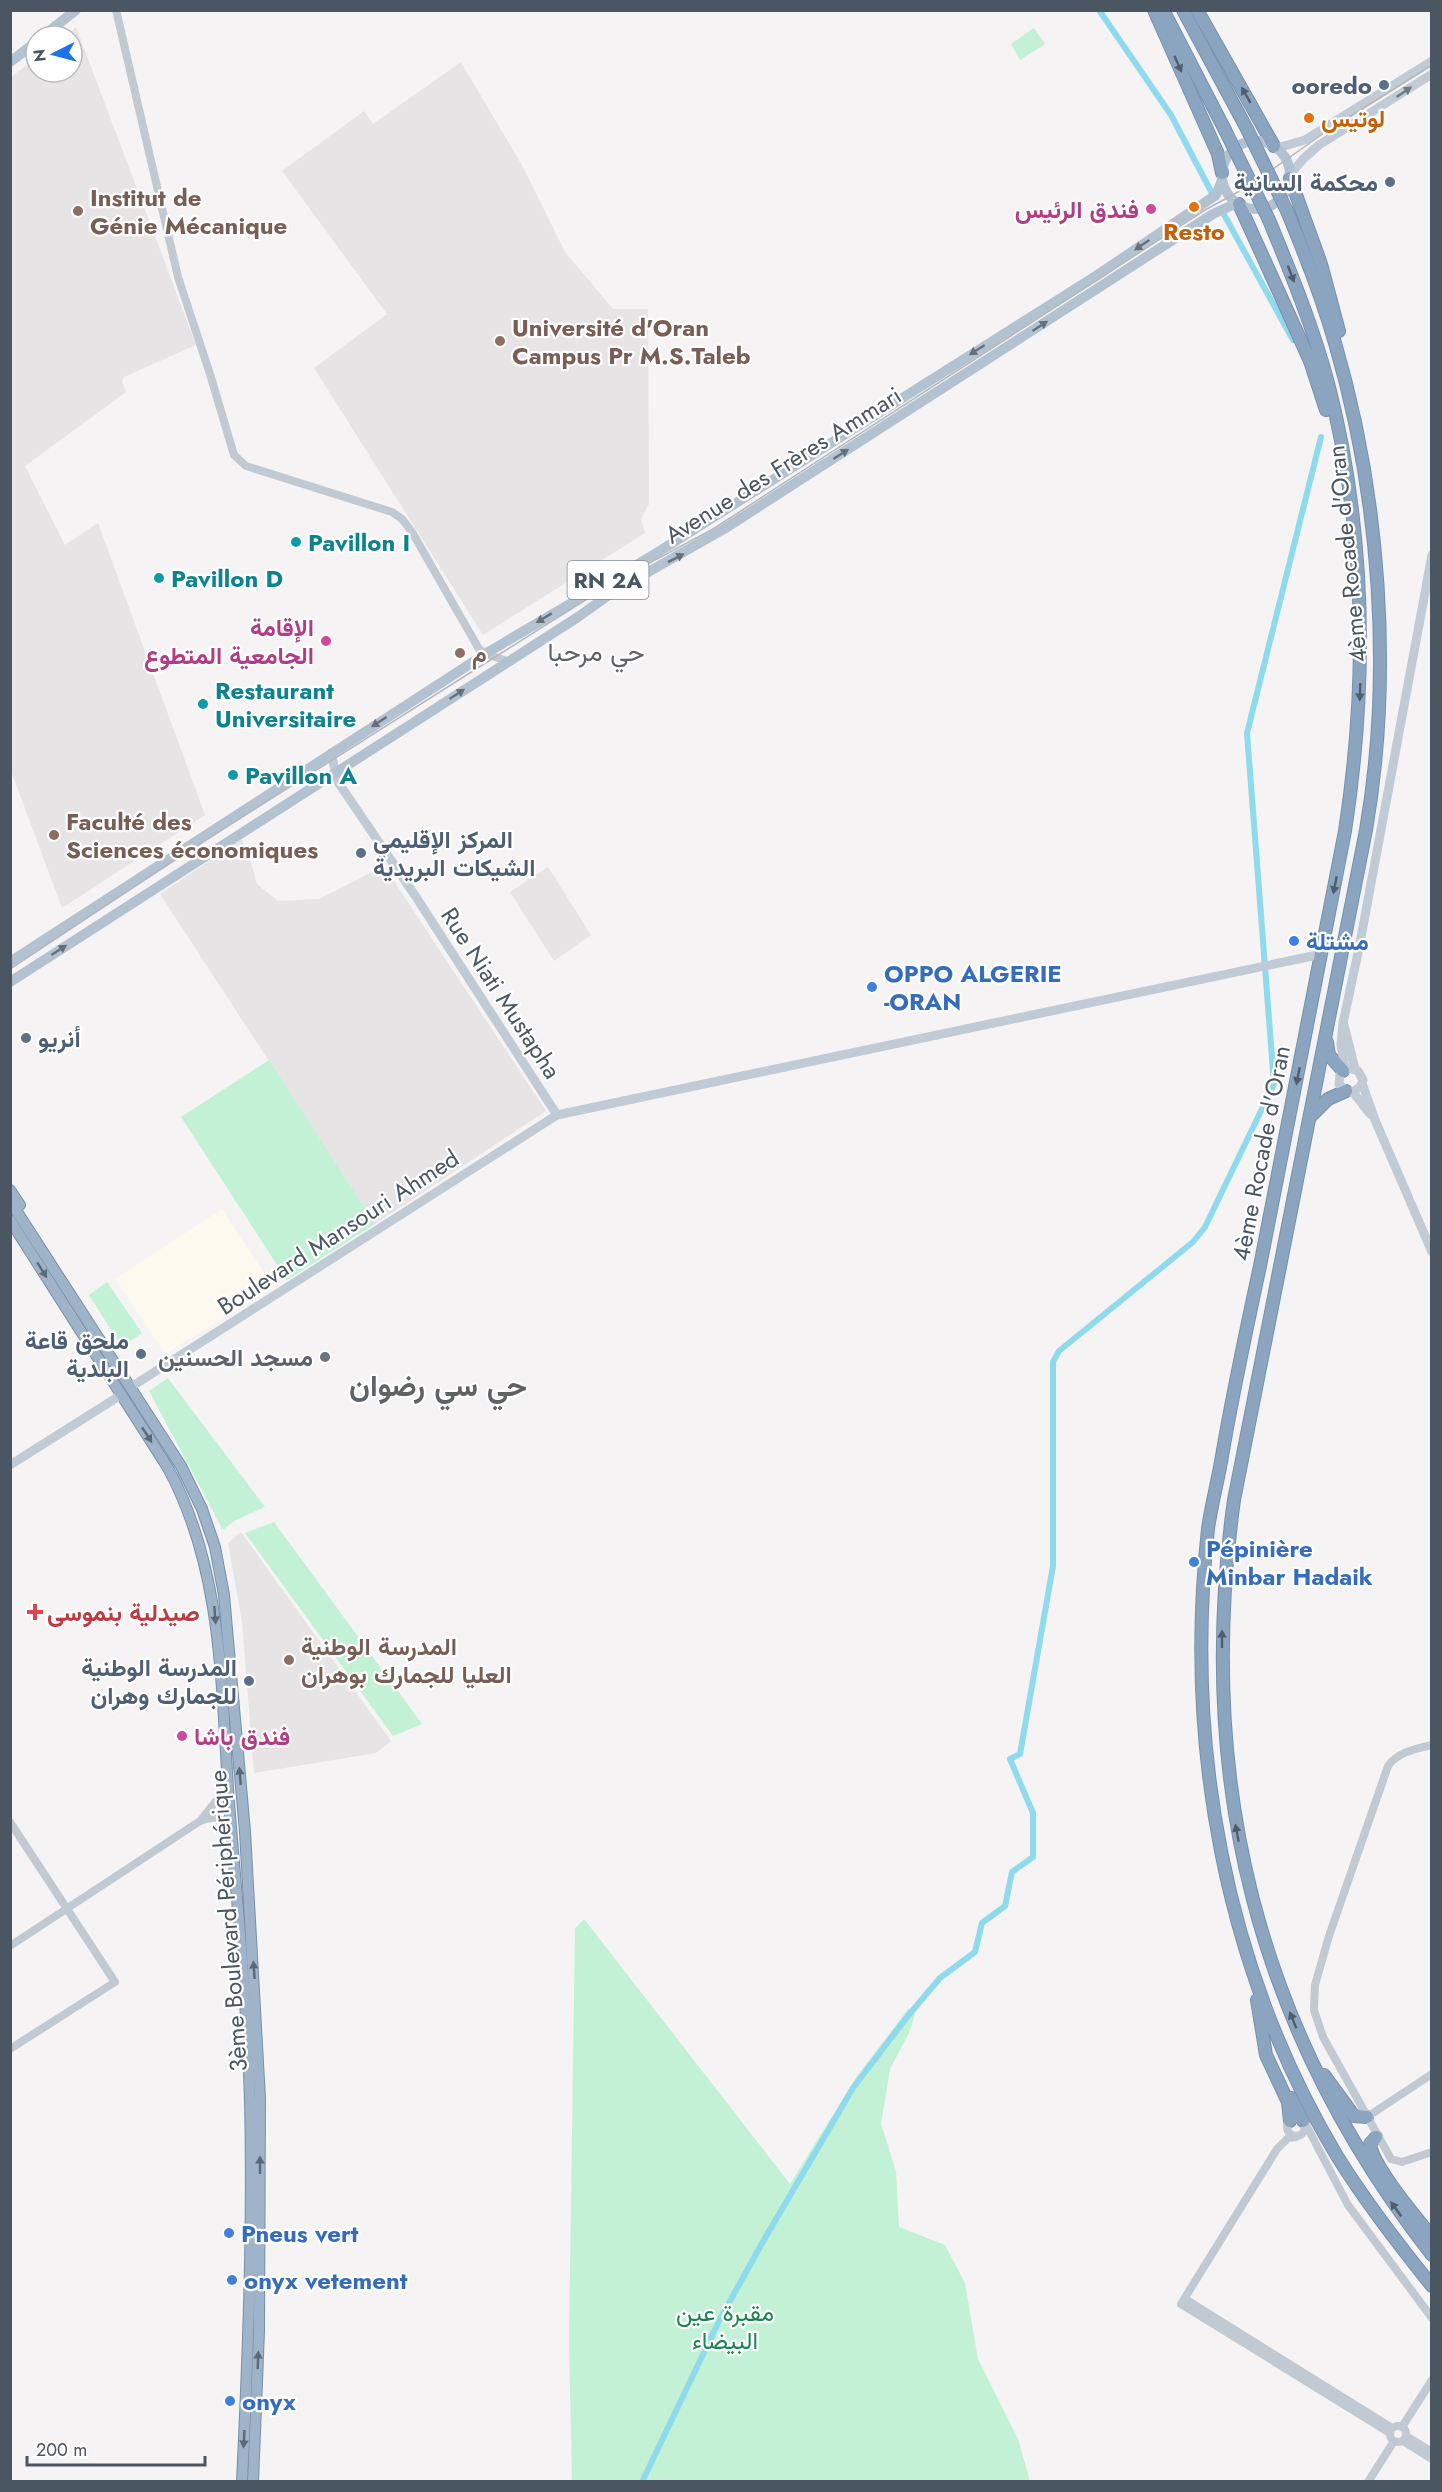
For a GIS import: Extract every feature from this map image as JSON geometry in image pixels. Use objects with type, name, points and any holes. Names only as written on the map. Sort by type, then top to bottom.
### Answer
[{"type":"highway","points":[[1154,10],[1218,154],[1222,177]]},
{"type":"highway","name":"4ème Rocade d'Oran","points":[[1163,10],[1269,220],[1302,303],[1327,381],[1350,500],[1360,602],[1360,689],[1357,741],[1345,831],[1209,1525],[1204,1574],[1201,1650],[1209,1778],[1227,1882],[1252,1970],[1277,2036],[1303,2093],[1340,2160],[1383,2223],[1431,2286]]},
{"type":"highway","name":"4ème Rocade d'Oran","points":[[1183,10],[1247,129],[1287,211],[1316,283],[1335,341],[1360,453],[1378,602],[1380,667],[1378,729],[1370,810],[1234,1500],[1224,1595],[1222,1660],[1227,1761],[1242,1859],[1268,1951],[1305,2049],[1333,2108],[1353,2142],[1391,2202],[1431,2255]]},
{"type":"highway","points":[[1197,10],[1276,147]]},
{"type":"highway","points":[[1290,176],[1321,264],[1333,307],[1347,364],[1360,453]]},
{"type":"highway","points":[[1234,205],[1319,386],[1350,500]]},
{"type":"highway","points":[[1327,1029],[1329,1055],[1348,1070]]},
{"type":"highway","points":[[1310,1118],[1328,1099],[1349,1091]]},
{"type":"highway","points":[[10,1190],[41,1239],[44,1250]]},
{"type":"highway","name":"3ème Boulevard Périphérique","points":[[10,1201],[136,1384],[202,1509],[215,1547],[224,1595],[245,1832],[260,2061],[259,2331],[253,2481]]},
{"type":"highway","name":"3ème Boulevard Périphérique","points":[[11,1220],[180,1490],[205,1559],[213,1602],[228,1773],[250,2101],[249,2332],[242,2481]]},
{"type":"highway","points":[[1252,1970],[1266,2055],[1288,2102],[1288,2124]]},
{"type":"highway","points":[[1305,2049],[1349,2111],[1356,2117],[1367,2117]]},
{"type":"highway","points":[[1303,2093],[1286,2068],[1278,2067],[1276,2072],[1304,2122]]},
{"type":"highway","points":[[1376,2137],[1370,2144],[1371,2151],[1431,2237]]},
{"type":"main road","points":[[58,24],[76,10]]},
{"type":"main road","points":[[10,62],[24,51]]},
{"type":"main road","points":[[1276,147],[1305,140],[1431,61]]},
{"type":"main road","points":[[1290,176],[1286,160],[1276,147],[1259,141],[1251,141],[1237,146],[1226,158],[1222,177],[1226,191],[1234,205],[1257,209],[1276,202],[1287,187],[1290,176],[1303,159],[1319,145],[1431,74]]},
{"type":"main road","name":"Avenue des Frères Ammari","points":[[10,962],[488,652],[655,554],[1096,276],[1212,198],[1222,177]]},
{"type":"main road","name":"Avenue des Frères Ammari","points":[[10,982],[578,617],[613,592],[724,529],[1213,214],[1234,205]]},
{"type":"main road","points":[[1348,1070],[1343,1023],[1431,555]]},
{"type":"main road","name":"Rue Niati Mustapha","points":[[331,753],[338,782],[416,897],[557,1115]]},
{"type":"main road","points":[[557,1115],[1322,954]]},
{"type":"main road","points":[[1348,1070],[1362,1076],[1362,1083],[1375,1120],[1431,1252]]},
{"type":"main road","points":[[1348,1070],[1339,1077],[1339,1084],[1349,1091],[1375,1120]]},
{"type":"main road","points":[[1349,1091],[1359,1089],[1362,1083]]},
{"type":"main road","name":"Boulevard Mansouri Ahmed","points":[[136,1384],[557,1115]]},
{"type":"main road","points":[[10,1465],[121,1395]]},
{"type":"street","points":[[116,10],[178,277],[234,455],[246,466],[369,503],[392,512],[402,519],[412,532],[476,641],[488,652],[507,661]]},
{"type":"street","points":[[1431,1744],[1394,1758],[1388,1766],[1329,1936],[1313,1998],[1318,2025],[1390,2160],[1396,2162],[1431,2152]]},
{"type":"street","points":[[10,1946],[200,1821],[220,1796],[228,1773]]},
{"type":"street","points":[[200,1821],[216,1817],[224,1819],[232,1828]]},
{"type":"street","points":[[10,1822],[115,1982],[10,2049]]},
{"type":"street","points":[[1367,2117],[1431,2074]]},
{"type":"street","points":[[1394,2442],[1391,2431],[1183,2302],[1277,2149],[1288,2124],[1298,2118],[1304,2122],[1348,2205],[1431,2318]]},
{"type":"street","points":[[1277,2149],[1284,2141],[1298,2136],[1306,2129],[1304,2122]]},
{"type":"street","points":[[1288,2124],[1290,2134],[1298,2136],[1317,2149]]},
{"type":"street","points":[[1391,2431],[1402,2427],[1431,2380]]},
{"type":"street","points":[[1402,2427],[1405,2438],[1431,2459]]},
{"type":"street","points":[[1368,2481],[1394,2442],[1405,2438],[1431,2452]]},
{"type":"shaded area","points":[[84,48],[196,345],[124,377],[122,381],[126,392],[25,466],[65,545],[98,523],[205,815],[62,908],[11,771],[10,78],[24,67],[24,84],[84,84]]},
{"type":"shaded area","name":"Université d'Oran Campus Pr M.S.Taleb","points":[[461,62],[523,167],[565,252],[613,309],[648,309],[649,504],[641,519],[645,533],[483,635],[314,368],[387,314],[282,171],[364,111],[373,124]]},
{"type":"shaded area","points":[[241,839],[247,848],[257,884],[278,901],[319,899],[384,866],[546,1111],[375,1224],[160,894]]},
{"type":"shaded area","points":[[548,867],[591,935],[554,961],[510,892]]},
{"type":"shaded area","points":[[222,1209],[274,1287],[165,1354],[115,1279]]},
{"type":"shaded area","name":"المدرسة الوطنية العليا للجمارك بوهران","points":[[241,1532],[391,1741],[376,1753],[254,1773],[242,1622],[228,1543]]},
{"type":"green space","points":[[1034,28],[1045,44],[1020,60],[1011,44]]},
{"type":"green space","points":[[269,1060],[375,1224],[287,1280],[181,1117]]},
{"type":"green space","points":[[107,1282],[142,1333],[122,1347],[89,1295]]},
{"type":"green space","points":[[168,1378],[265,1507],[234,1521],[223,1530],[149,1391]]},
{"type":"green space","points":[[274,1522],[422,1724],[393,1736],[245,1533]]},
{"type":"green space","name":"مقبرة عين البيضاء","points":[[584,1919],[790,2184],[857,2076],[909,2008],[915,2014],[909,2033],[890,2069],[881,2124],[896,2171],[899,2227],[945,2245],[965,2283],[978,2359],[1018,2439],[1030,2481],[572,2481],[569,2342],[575,1928]]},
{"type":"waterway","points":[[1099,10],[1171,115],[1214,197]]},
{"type":"waterway","points":[[1221,209],[1293,340]]},
{"type":"waterway","points":[[642,2482],[719,2321],[853,2088],[940,1978],[975,1952],[982,1923],[1005,1906],[1012,1872],[1033,1857],[1033,1813],[1010,1759],[1020,1754],[1053,1566],[1053,1362],[1059,1351],[1193,1242],[1205,1227],[1274,1084],[1247,733],[1321,437]]},
{"type":"tram line","points":[[10,969],[176,859],[614,582],[713,529],[1205,210],[1249,186],[1324,133],[1432,65]]},
{"type":"place","name":"ooredo","points":[[1384,85]]},
{"type":"place","name":"لوتيس","points":[[1309,118]]},
{"type":"place","name":"محكمة السانية","points":[[1390,182]]},
{"type":"place","name":"Resto","points":[[1194,207]]},
{"type":"place","name":"فندق الرئيس","points":[[1151,209]]},
{"type":"place","name":"Institut de Génie Mécanique","points":[[78,211]]},
{"type":"place","name":"Université d'Oran Campus Pr M.S.Taleb","points":[[500,341]]},
{"type":"place","name":"Pavillon I","points":[[296,542]]},
{"type":"place","name":"Pavillon D","points":[[159,578]]},
{"type":"place","name":"الإقامة الجامعية المتطوع","points":[[326,641]]},
{"type":"place","name":"م","points":[[460,653]]},
{"type":"place","name":"Restaurant Universitaire","points":[[203,704]]},
{"type":"place","name":"Pavillon A","points":[[233,775]]},
{"type":"place","name":"Faculté des Sciences économiques","points":[[54,835]]},
{"type":"place","name":"المركز الإقليمي الشيكات البريدية","points":[[361,853]]},
{"type":"place","name":"مشتلة","points":[[1294,941]]},
{"type":"place","name":"OPPO ALGERIE -ORAN","points":[[872,987]]},
{"type":"place","name":"أنريو","points":[[26,1038]]},
{"type":"place","name":"ملحق قاعة البلدية","points":[[141,1354]]},
{"type":"place","name":"مسجد الحسنين","points":[[325,1357]]},
{"type":"place","name":"Pépinière Minbar Hadaik","points":[[1194,1562]]},
{"type":"place","name":"صيدلية بنموسى","points":[[35,1612]]},
{"type":"place","name":"المدرسة الوطنية العليا للجمارك بوهران","points":[[289,1660]]},
{"type":"place","name":"المدرسة الوطنية للجمارك وهران","points":[[249,1681]]},
{"type":"place","name":"فندق باشا","points":[[182,1736]]},
{"type":"place","name":"Pneus vert","points":[[229,2233]]},
{"type":"place","name":"onyx vetement","points":[[232,2280]]},
{"type":"place","name":"onyx","points":[[230,2401]]},
{"type":"district","name":"حي مرحبا","points":[[596,652]]},
{"type":"district","name":"حي سي رضوان","points":[[438,1385]]}]
